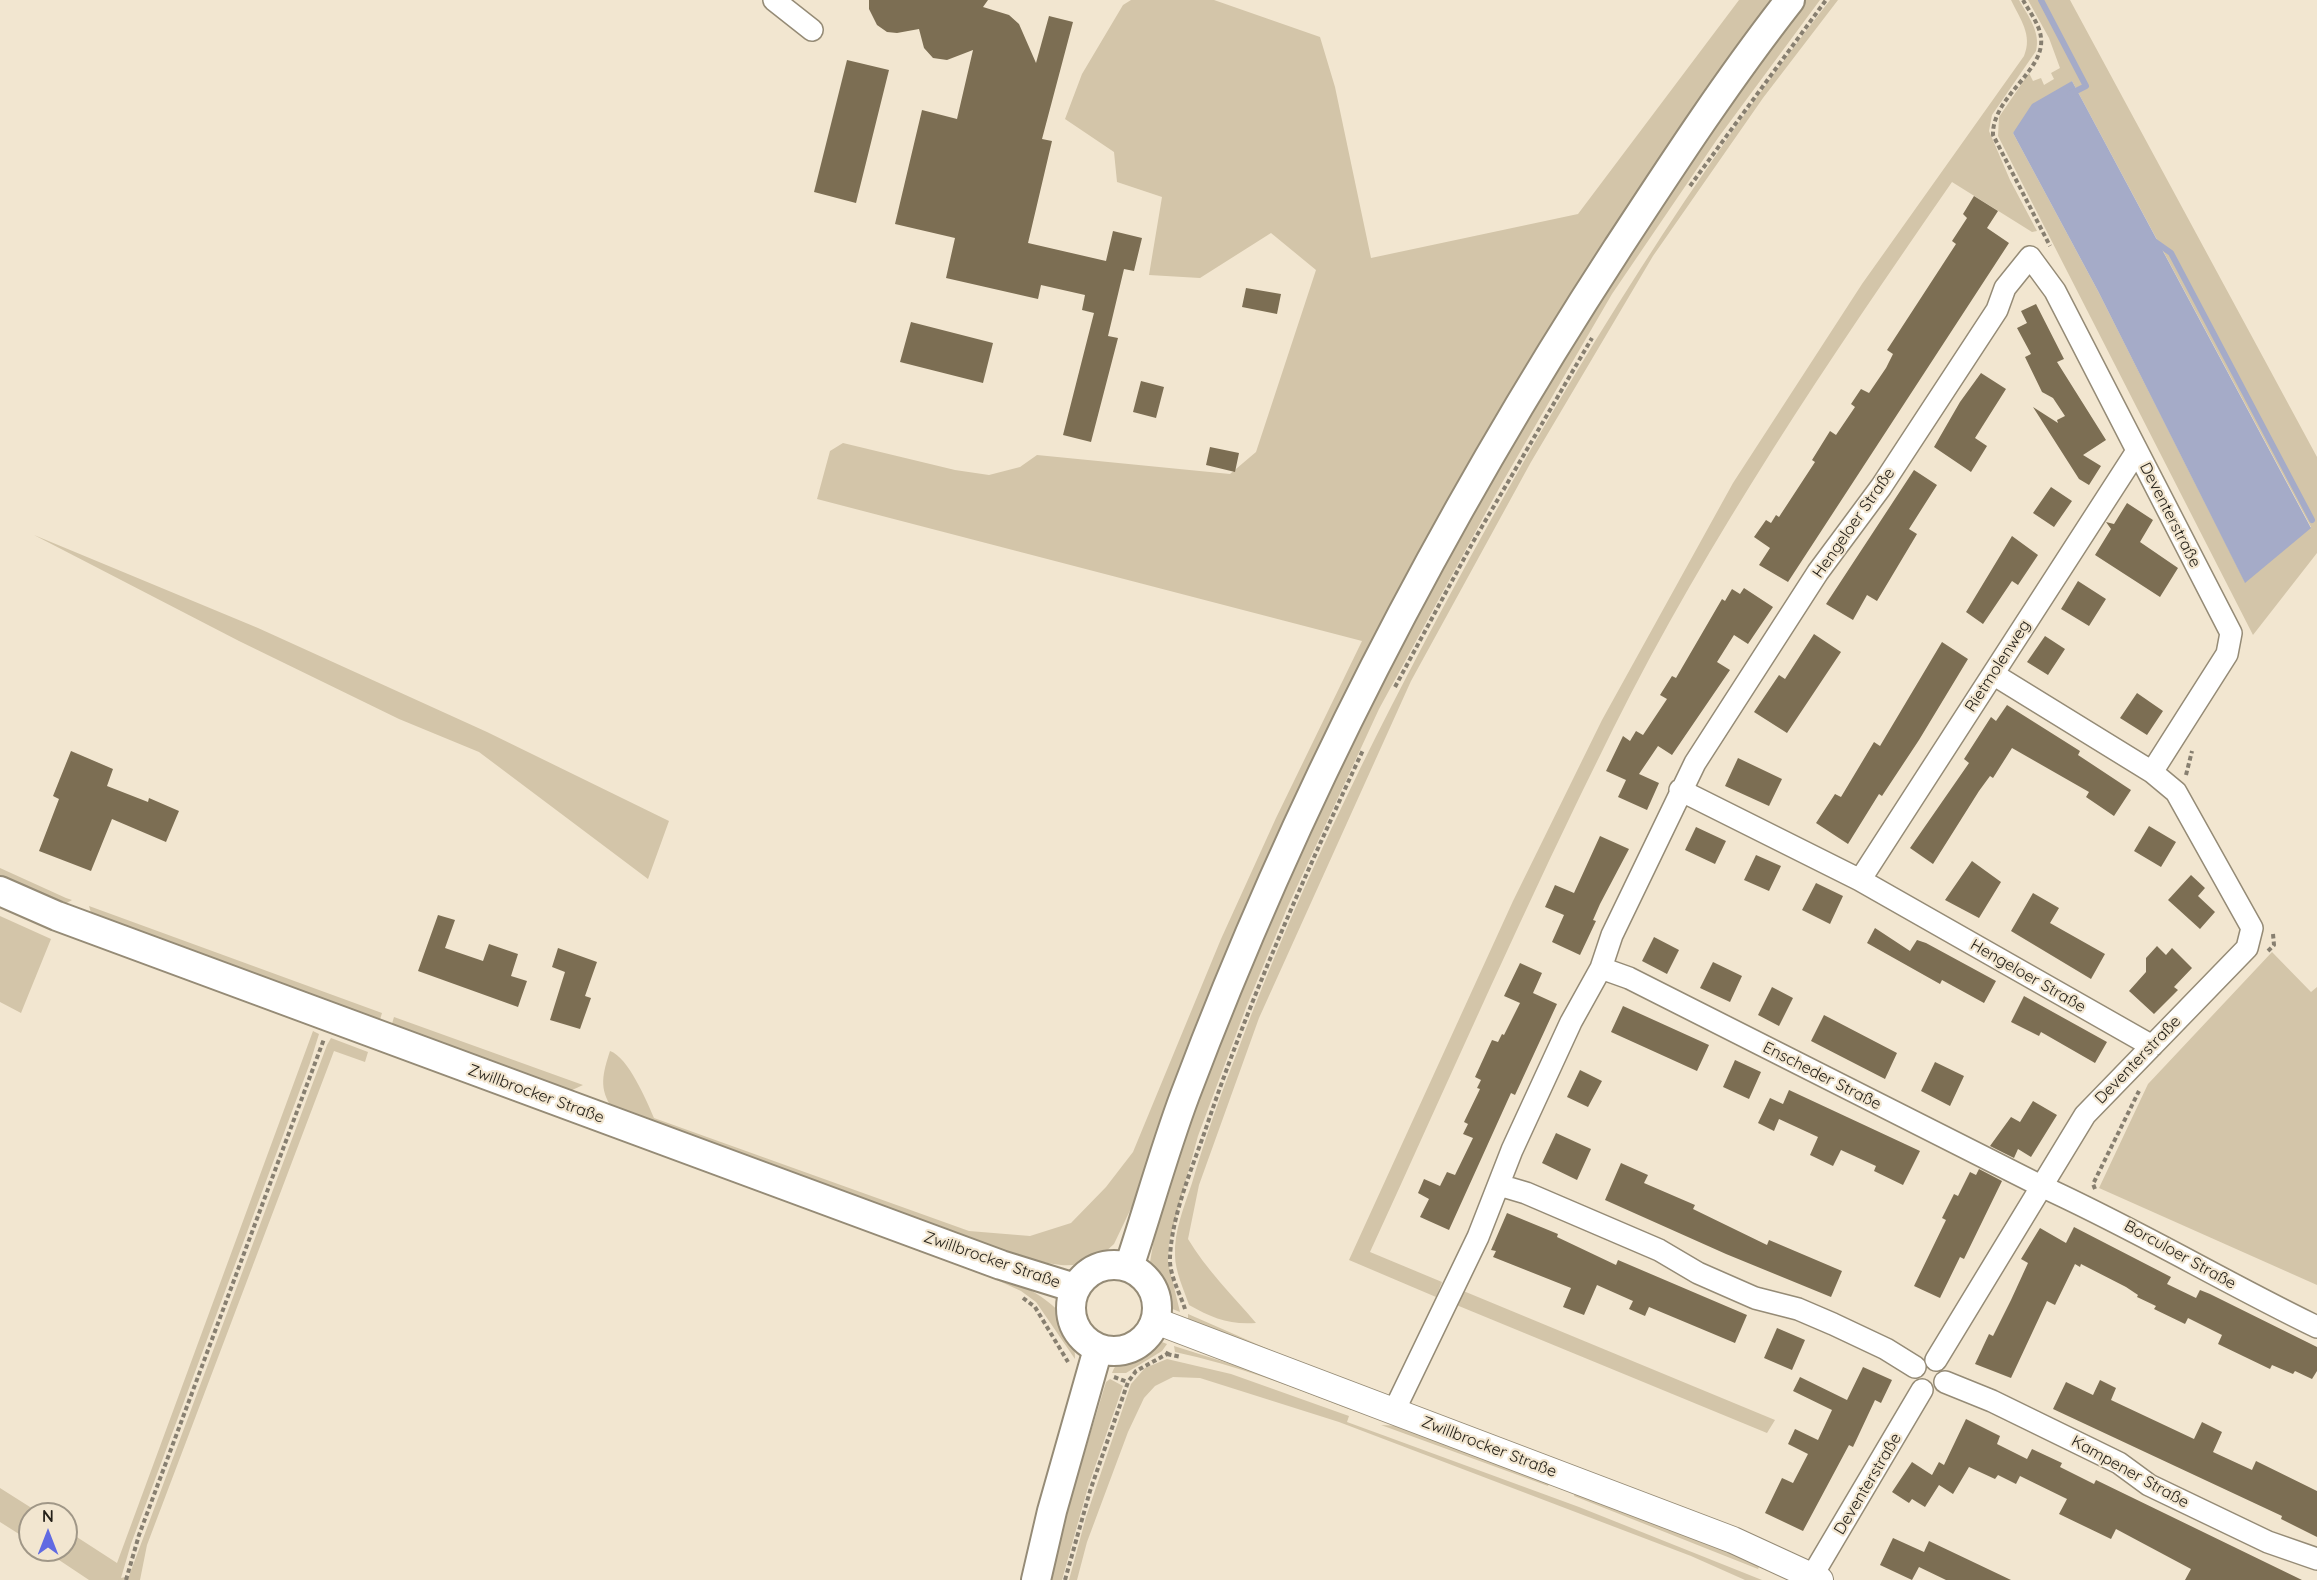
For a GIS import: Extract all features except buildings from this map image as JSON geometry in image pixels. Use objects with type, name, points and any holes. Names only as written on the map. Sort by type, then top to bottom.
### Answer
[{"type":"main road","points":[[1129,1267],[1185,1097],[1275,874],[1349,716],[1431,559],[1559,338],[1659,184],[1790,0]]},
{"type":"main road","name":"Zwillbrocker Straße","points":[[0,891],[57,916],[332,1016],[497,1080],[990,1261],[1075,1288]]},
{"type":"main road","points":[[1117,1264],[1129,1267],[1141,1273],[1156,1295],[1167,1326],[1126,1350],[1112,1352],[1098,1349],[1079,1335],[1073,1324],[1070,1312],[1075,1288],[1082,1278],[1098,1268],[1117,1264]]},
{"type":"main road","points":[[1036,1580],[1052,1511],[1098,1349]]},
{"type":"street","points":[[774,0],[812,30]]},
{"type":"street","name":"Deventerstraße","points":[[2030,258],[2055,291],[2231,633],[2228,654],[2152,772]]},
{"type":"street","name":"Hengeloer Straße","points":[[1601,968],[1612,935],[1695,763],[1818,572],[1881,487],[1997,310],[2005,288],[2030,258]]},
{"type":"street","name":"Rietmolenweg","points":[[1860,880],[2137,452]]},
{"type":"street","name":"Deventerstraße","points":[[1936,1360],[2085,1115],[2247,948],[2252,928],[2176,792],[2152,772],[1993,674]]},
{"type":"street","name":"Hengeloer Straße","points":[[1680,790],[1860,880],[2152,1046]]},
{"type":"street","points":[[1394,1411],[1479,1237],[1512,1150],[1571,1022],[1601,968]]},
{"type":"street","name":"Enscheder Straße","points":[[1601,968],[1629,978],[2041,1186]]},
{"type":"street","points":[[1499,1185],[1526,1193],[1659,1250],[1698,1273],[1755,1298],[1798,1309],[1833,1324],[1886,1349],[1915,1367]]},
{"type":"street","name":"Borculoer Straße","points":[[2041,1186],[2160,1243],[2253,1296],[2317,1327]]},
{"type":"street","name":"Zwillbrocker Straße","points":[[1167,1326],[1742,1543],[1816,1578]]},
{"type":"street","points":[[1923,1359],[1936,1360],[1945,1370],[1945,1382],[1933,1392],[1922,1390],[1913,1377],[1915,1367],[1923,1359]]},
{"type":"street","name":"Kampener Straße","points":[[1945,1382],[1992,1401],[2120,1463],[2149,1485],[2268,1542],[2317,1559]]},
{"type":"street","name":"Deventerstraße","points":[[1816,1578],[1922,1390]]},
{"type":"path","points":[[1684,196],[1728,131],[1826,0]]},
{"type":"path","points":[[2024,0],[2040,32],[2040,51],[1996,116],[1993,135],[2051,249]]},
{"type":"path","points":[[1393,690],[1473,542],[1597,330]]},
{"type":"path","points":[[1065,1580],[1090,1491],[1128,1382],[1136,1371],[1167,1354],[1167,1326],[1185,1309],[1170,1259],[1176,1222],[1195,1160],[1256,993],[1316,852],[1366,743]]},
{"type":"path","points":[[2191,783],[2185,773],[2194,745]]},
{"type":"path","points":[[2266,954],[2274,945],[2273,930]]},
{"type":"path","points":[[126,1580],[139,1535],[332,1016]]},
{"type":"path","points":[[2097,1194],[2094,1184],[2142,1087]]},
{"type":"shaded area","points":[[1131,0],[1214,0],[1320,37],[1335,87],[1371,258],[1578,214],[1739,0],[1773,0],[1694,107],[1551,328],[1114,1244],[1090,1260],[1076,1265],[1061,1265],[1016,1256],[968,1241],[613,1109],[605,1095],[603,1081],[610,1051],[617,1055],[630,1070],[654,1118],[969,1231],[1030,1236],[1071,1223],[1106,1187],[1133,1152],[1221,939],[1276,818],[1362,641],[817,499],[830,451],[843,443],[955,470],[989,475],[1020,467],[1037,455],[1230,474],[1256,452],[1316,270],[1271,233],[1200,278],[1149,275],[1162,197],[1117,182],[1114,152],[1065,119],[1082,74],[1123,5]]},
{"type":"shaded area","points":[[1803,0],[1820,0],[1718,138],[1612,294],[1502,483],[1379,709],[1288,906],[1247,1005],[1198,1136],[1169,1242],[1168,1262],[1180,1312],[1170,1308],[1163,1297],[1150,1262],[1159,1210],[1191,1109],[1288,874],[1417,604],[1618,262]]},
{"type":"shaded area","points":[[1830,0],[1838,0],[1763,98],[1653,256],[1531,462],[1411,681],[1259,1018],[1199,1185],[1188,1239],[1211,1271],[1256,1323],[1229,1322],[1205,1314],[1189,1305],[1178,1274],[1175,1246],[1180,1219],[1213,1116],[1263,986],[1346,798],[1407,675],[1472,554],[1596,340],[1685,201],[1780,66]]},
{"type":"shaded area","points":[[2011,0],[2019,0],[2033,24],[2037,37],[2036,51],[1992,115],[1989,131],[2010,180],[2037,231],[2032,232],[1952,182],[1816,382],[1689,587],[1613,729],[1489,990],[1370,1252],[1442,1282],[1436,1297],[1349,1260],[1513,901],[1602,720],[1733,483],[1862,284],[2024,56],[2026,34]]},
{"type":"shaded area","points":[[2028,0],[2070,0],[2317,457],[2317,553],[2253,635],[1998,136],[1999,117],[2029,73],[2033,81],[2041,78],[2044,85],[2054,79],[2051,73],[2060,68],[2049,38]],"holes":[[[2072,81],[2311,527],[2245,582],[2098,291],[2013,133]]]},
{"type":"shaded area","points":[[34,535],[258,628],[487,732],[669,821],[648,879],[479,752],[399,719],[239,641]]},
{"type":"shaded area","points":[[0,868],[72,900],[63,905],[0,880]]},
{"type":"shaded area","points":[[89,906],[382,1013],[379,1023],[92,916]]},
{"type":"shaded area","points":[[0,916],[51,939],[21,1013],[0,1002]]},
{"type":"shaded area","points":[[2272,952],[2311,992],[2317,987],[2317,1285],[2099,1188],[2148,1084]]},
{"type":"shaded area","points":[[394,1017],[583,1085],[570,1091],[391,1027]]},
{"type":"shaded area","points":[[313,1031],[319,1034],[310,1063],[131,1544],[121,1578],[129,1576],[327,1045],[331,1038],[368,1052],[365,1062],[334,1051],[147,1545],[140,1580],[89,1580],[62,1562],[78,1562],[78,1538],[117,1563]]},
{"type":"shaded area","points":[[973,1265],[1008,1279],[1042,1297],[1056,1308],[1067,1322],[1073,1339],[1075,1359],[1036,1302],[1021,1291],[975,1270]]},
{"type":"shaded area","points":[[1461,1290],[1775,1420],[1767,1433],[1454,1304]]},
{"type":"shaded area","points":[[1188,1314],[1275,1352],[1274,1355],[1188,1319]]},
{"type":"shaded area","points":[[1162,1342],[1167,1344],[1162,1351],[1126,1373],[1112,1373],[1120,1360],[1132,1350],[1146,1344]]},
{"type":"shaded area","points":[[1174,1346],[1354,1403],[1351,1410],[1242,1370],[1175,1352]]},
{"type":"shaded area","points":[[1167,1359],[1231,1374],[1349,1416],[1347,1422],[1579,1507],[1762,1580],[1745,1580],[1691,1556],[1339,1422],[1200,1378],[1173,1377],[1155,1386],[1144,1398],[1128,1432],[1087,1542],[1077,1580],[1069,1580],[1086,1517],[1131,1384],[1145,1368]]},
{"type":"shaded area","points":[[1110,1379],[1123,1386],[1088,1487],[1062,1580],[1046,1580],[1106,1382]]},
{"type":"shaded area","points":[[1381,1425],[1401,1426],[1550,1481],[1548,1486]]},
{"type":"shaded area","points":[[0,1488],[22,1502],[18,1502],[18,1533],[0,1522]]},
{"type":"shaded area","points":[[1576,1490],[1763,1559],[1758,1569],[1574,1496]]},
{"type":"water","points":[[2072,81],[2311,528],[2245,583],[2098,291],[2013,133],[2032,104]]},
{"type":"waterway","points":[[2041,0],[2086,86],[2070,94]]},
{"type":"waterway","points":[[2154,241],[2171,253],[2312,520]]}]
